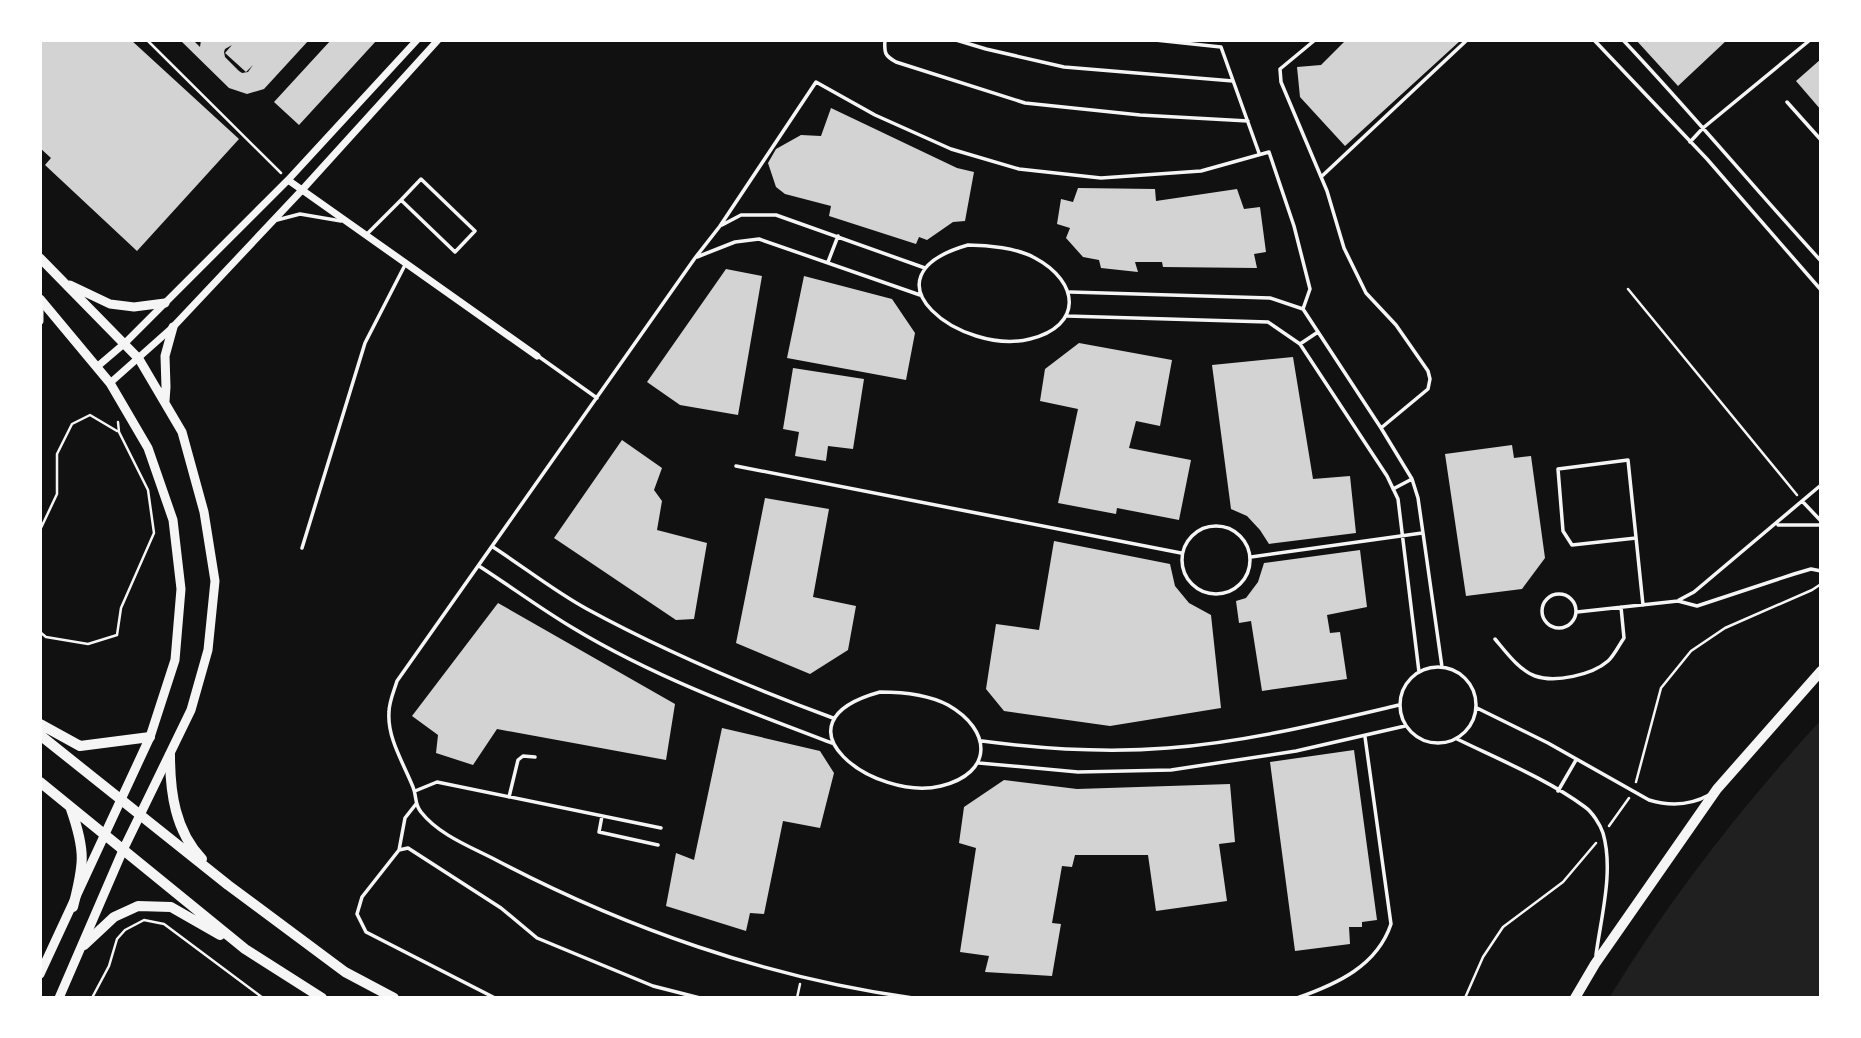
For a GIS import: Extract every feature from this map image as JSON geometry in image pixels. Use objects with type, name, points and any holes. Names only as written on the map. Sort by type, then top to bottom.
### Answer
[{"type":"main road","points":[[1575,998],[1595,964],[1717,789],[1821,671]]},
{"type":"main road","points":[[40,724],[80,746],[150,737]]},
{"type":"main road","points":[[40,735],[228,885],[345,972],[394,998]]},
{"type":"main road","points":[[170,755],[170,787],[175,809],[187,838],[195,851],[228,885]]},
{"type":"main road","points":[[40,782],[245,949]]},
{"type":"main road","points":[[71,807],[82,840],[82,869],[73,907]]},
{"type":"main road","points":[[84,945],[114,917],[138,906],[171,907],[245,949],[322,998]]},
{"type":"street","points":[[98,366],[125,343],[288,180],[417,40]]},
{"type":"street","points":[[110,383],[173,327],[438,40]]},
{"type":"street","points":[[288,180],[537,356]]},
{"type":"street","points":[[40,258],[139,359],[182,432],[204,512],[215,581],[208,650],[191,710],[123,850],[59,998]]},
{"type":"street","points":[[65,284],[110,303],[134,307],[165,303]]},
{"type":"street","points":[[40,299],[98,366],[148,448],[173,520],[181,589],[174,660],[150,737],[40,974]]},
{"type":"street","points":[[40,307],[40,321]]},
{"type":"street","points":[[165,401],[165,356],[173,327]]},
{"type":"lane","points":[[885,40],[884,51],[887,57],[896,62],[1025,103],[1140,115],[1248,121]]},
{"type":"lane","points":[[956,40],[986,50],[1064,67],[1233,81]]},
{"type":"lane","points":[[1155,40],[1221,47],[1259,153]]},
{"type":"lane","points":[[1315,40],[1280,69],[1281,82],[1321,177],[1344,248],[1366,293],[1396,325],[1428,371],[1430,379],[1429,389],[1381,428]]},
{"type":"lane","points":[[1321,177],[1467,40]]},
{"type":"lane","points":[[1594,40],[1690,142],[1821,290]]},
{"type":"lane","points":[[1623,40],[1821,261]]},
{"type":"lane","points":[[1690,142],[1703,128],[1810,40]]},
{"type":"lane","points":[[913,998],[855,990],[777,972],[650,928],[540,883],[443,831],[432,824],[416,804],[415,791],[394,744],[388,712],[397,681],[720,226],[816,82],[875,115],[951,149],[1019,169],[1101,178],[1201,171],[1269,152],[1294,226],[1310,289],[1303,309]]},
{"type":"lane","points":[[1787,102],[1821,140]]},
{"type":"lane","points":[[366,235],[421,178],[475,231],[455,252],[401,200]]},
{"type":"lane","points":[[273,221],[300,214],[349,223]]},
{"type":"lane","points":[[720,226],[741,215],[776,215],[925,268]]},
{"type":"lane","points":[[828,262],[838,236]]},
{"type":"lane","points":[[695,258],[735,242],[759,239],[920,296]]},
{"type":"lane","points":[[968,245],[982,245],[1035,258],[1048,267],[1070,292],[1071,304],[1067,316],[1054,329],[1038,337],[1020,341],[1006,341],[955,329],[929,308],[920,296],[919,284],[925,268],[950,250],[968,245]]},
{"type":"lane","points":[[302,548],[365,344],[406,263]]},
{"type":"lane","points":[[1070,292],[1270,298],[1303,309],[1412,479],[1418,498],[1442,667]]},
{"type":"lane","points":[[1067,316],[1268,322],[1300,344],[1387,476],[1398,499],[1419,671]]},
{"type":"lane","points":[[1300,344],[1318,332]]},
{"type":"lane","points":[[537,356],[597,398]]},
{"type":"lane","points":[[1636,538],[1572,545],[1563,531],[1558,469],[1628,460],[1643,605]]},
{"type":"lane","points":[[736,466],[1181,554]]},
{"type":"lane","points":[[1393,489],[1412,479]]},
{"type":"lane","points":[[1678,601],[1695,592],[1776,526],[1821,485]]},
{"type":"lane","points":[[1802,501],[1821,523]]},
{"type":"lane","points":[[1776,526],[1821,523]]},
{"type":"lane","points":[[1214,524],[1233,530],[1245,541],[1251,557],[1248,574],[1237,588],[1222,594],[1202,592],[1189,582],[1181,564],[1181,554],[1189,538],[1197,530],[1214,524]]},
{"type":"lane","points":[[1251,557],[1423,533]]},
{"type":"lane","points":[[492,547],[584,607],[669,652],[834,719]]},
{"type":"lane","points":[[479,566],[573,628],[659,673],[832,743]]},
{"type":"lane","points":[[1577,612],[1678,601],[1697,606],[1811,569],[1821,571]]},
{"type":"lane","points":[[1555,594],[1566,594],[1574,602],[1577,612],[1573,622],[1563,628],[1553,627],[1544,620],[1542,610],[1546,600],[1555,594]]},
{"type":"lane","points":[[1495,639],[1514,661],[1534,676],[1560,679],[1584,673],[1608,661],[1624,638],[1621,607]]},
{"type":"lane","points":[[1442,667],[1460,673],[1473,688],[1477,708],[1471,726],[1457,739],[1438,744],[1420,739],[1405,726],[1399,705],[1402,691],[1419,671],[1442,667]]},
{"type":"lane","points":[[880,692],[894,692],[947,705],[973,726],[982,741],[983,751],[979,763],[966,775],[950,784],[918,788],[867,776],[841,755],[832,743],[830,730],[834,719],[846,706],[862,697],[880,692]]},
{"type":"lane","points":[[982,741],[1076,750],[1169,748],[1290,730],[1399,705]]},
{"type":"lane","points":[[1477,708],[1548,743],[1648,800],[1680,804],[1702,799],[1717,789]]},
{"type":"lane","points":[[979,763],[1078,772],[1171,770],[1296,751],[1405,726]]},
{"type":"lane","points":[[1297,998],[1357,971],[1385,942],[1391,924],[1365,737]]},
{"type":"lane","points":[[1457,739],[1587,808],[1603,834],[1608,864],[1595,964]]},
{"type":"lane","points":[[509,797],[518,760],[523,756],[535,757]]},
{"type":"lane","points":[[1558,791],[1576,760]]},
{"type":"lane","points":[[415,791],[437,782],[662,828]]},
{"type":"lane","points":[[416,804],[405,818],[399,850],[362,897],[357,914],[366,932],[495,998]]},
{"type":"lane","points":[[602,816],[598,832],[658,845]]},
{"type":"lane","points":[[399,850],[408,848],[501,908],[537,938],[653,986],[700,998]]},
{"type":"path","points":[[147,40],[288,180]]},
{"type":"path","points":[[1628,289],[1802,501]]},
{"type":"path","points":[[40,530],[57,494],[57,454],[72,424],[90,415],[119,432]]},
{"type":"path","points":[[40,632],[46,637],[88,644],[117,635],[121,608],[154,533],[148,490],[119,432],[117,421]]},
{"type":"path","points":[[1465,998],[1483,957],[1503,927],[1563,882],[1634,792],[1661,688],[1691,650],[1725,628],[1821,584]]},
{"type":"path","points":[[93,996],[109,966],[117,939],[125,930],[144,920],[164,924],[263,998]]},
{"type":"path","points":[[797,998],[801,978]]},
{"type":"shaded area","points":[[1821,720],[1821,998],[1609,998],[1657,924],[1708,854]]},
{"type":"building","points":[[40,40],[131,40],[239,139],[137,251],[45,165],[51,158],[40,148]]},
{"type":"building","points":[[180,40],[193,40],[200,47],[201,40],[309,40],[264,89],[247,94],[229,88]],"holes":[[[232,45],[225,53],[246,72],[253,65],[248,72],[242,73],[225,57],[224,52],[225,49]]]},
{"type":"building","points":[[331,40],[377,40],[299,125],[274,102]]},
{"type":"building","points":[[1346,40],[1461,40],[1345,146],[1300,97],[1297,67],[1321,65]]},
{"type":"building","points":[[1636,40],[1727,40],[1678,86]]},
{"type":"building","points":[[1821,59],[1821,110],[1796,81]]},
{"type":"building","points":[[831,108],[957,168],[974,172],[965,221],[953,222],[927,240],[919,237],[916,244],[829,216],[831,206],[785,194],[776,187],[768,163],[776,149],[801,135],[821,136]]},
{"type":"building","points":[[1078,188],[1155,189],[1156,201],[1237,189],[1244,209],[1260,207],[1266,252],[1254,254],[1257,268],[1163,267],[1162,262],[1135,262],[1138,272],[1101,268],[1099,260],[1083,257],[1066,238],[1070,228],[1057,224],[1061,199],[1073,202]]},
{"type":"building","points":[[726,269],[762,276],[738,415],[680,405],[647,382]]},
{"type":"building","points":[[804,276],[892,299],[915,333],[906,380],[787,358]]},
{"type":"building","points":[[1079,343],[1172,360],[1160,426],[1136,421],[1129,448],[1191,460],[1179,520],[1117,508],[1116,514],[1058,503],[1078,409],[1040,401],[1045,369]]},
{"type":"building","points":[[1293,357],[1313,479],[1350,476],[1356,533],[1269,544],[1247,516],[1231,509],[1212,365]]},
{"type":"building","points":[[793,368],[864,379],[853,449],[828,446],[826,461],[795,456],[799,432],[783,429]]},
{"type":"building","points":[[622,440],[662,468],[654,490],[662,501],[657,530],[707,543],[694,619],[676,620],[554,538]]},
{"type":"building","points":[[1512,445],[1514,458],[1531,456],[1545,558],[1522,589],[1466,596],[1445,454]]},
{"type":"building","points":[[765,498],[829,509],[813,597],[856,606],[848,650],[810,674],[736,643]]},
{"type":"building","points":[[1054,541],[1170,564],[1175,586],[1189,603],[1211,615],[1221,708],[1110,726],[1004,711],[986,689],[996,624],[1039,630]]},
{"type":"building","points":[[1360,550],[1367,607],[1327,615],[1330,633],[1340,632],[1347,679],[1262,691],[1251,621],[1239,623],[1236,601],[1246,598],[1258,582],[1264,563]]},
{"type":"building","points":[[498,603],[675,704],[666,760],[497,729],[473,765],[436,753],[438,735],[412,716]]},
{"type":"building","points":[[722,728],[820,751],[834,773],[820,828],[783,821],[764,914],[750,913],[746,931],[666,906],[676,853],[694,860]]},
{"type":"building","points":[[1354,750],[1377,920],[1362,922],[1362,927],[1349,927],[1350,944],[1295,951],[1270,762]]},
{"type":"building","points":[[1004,780],[1077,789],[1230,784],[1235,842],[1219,844],[1227,901],[1156,911],[1148,855],[1075,855],[1072,867],[1062,866],[1052,923],[1061,924],[1052,976],[985,972],[989,956],[960,952],[976,848],[959,843],[964,807]]}]
